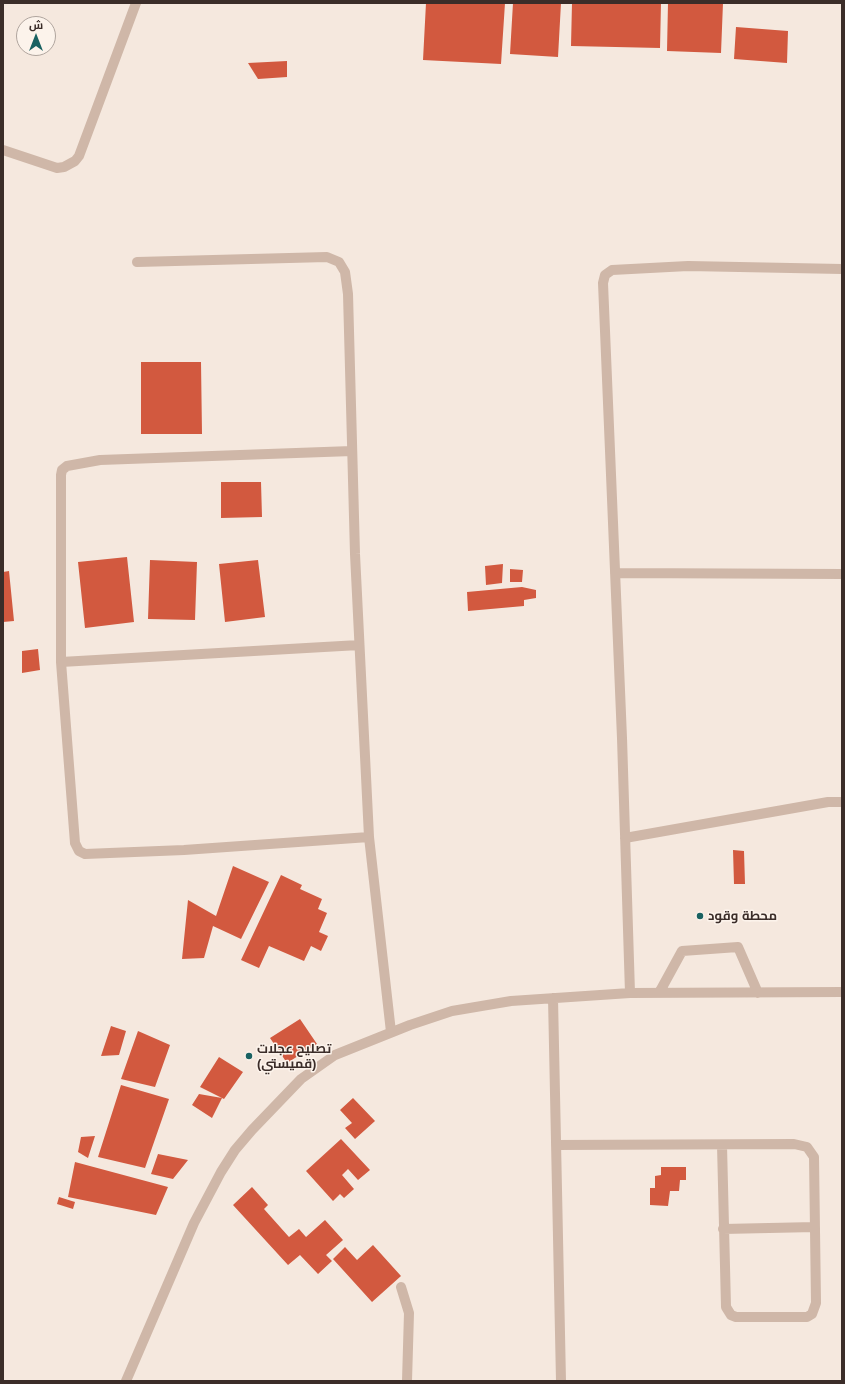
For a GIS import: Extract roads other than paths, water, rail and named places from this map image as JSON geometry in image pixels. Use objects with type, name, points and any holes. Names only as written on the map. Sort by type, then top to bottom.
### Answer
[{"type":"street","points":[[3,150],[57,168],[64,167],[75,161],[79,156],[136,3]]},
{"type":"street","points":[[136,262],[327,258],[339,262],[345,272],[348,294],[359,645],[369,837],[391,1032]]},
{"type":"street","points":[[630,993],[603,283],[605,275],[612,270],[688,266],[842,269]]},
{"type":"street","points":[[352,451],[100,460],[67,466],[62,470],[61,475],[61,662],[75,843],[79,851],[85,854],[184,850],[369,837]]},
{"type":"street","points":[[615,574],[842,574]]},
{"type":"street","points":[[61,662],[359,645]]},
{"type":"street","points":[[625,838],[828,802],[842,802]]},
{"type":"street","points":[[659,993],[682,951],[738,947],[758,993]]},
{"type":"street","points":[[126,1381],[194,1223],[221,1172],[235,1150],[301,1079],[334,1055],[391,1032],[452,1011],[511,1001],[630,993],[842,992]]},
{"type":"street","points":[[553,998],[561,1381]]},
{"type":"street","points":[[556,1144],[722,1144],[794,1144],[801,1145],[812,1152],[814,1157],[815,1228],[815,1309],[812,1314],[801,1318],[740,1317],[731,1315],[728,1312],[725,1303],[722,1144]]},
{"type":"street","points":[[724,1229],[815,1228]]},
{"type":"street","points":[[401,1287],[409,1313],[407,1381]]},
{"type":"place","name":"محطة وقود","points":[[700,916]]},
{"type":"place","name":"تصليح عجلات (قميستي)","points":[[249,1056]]}]
